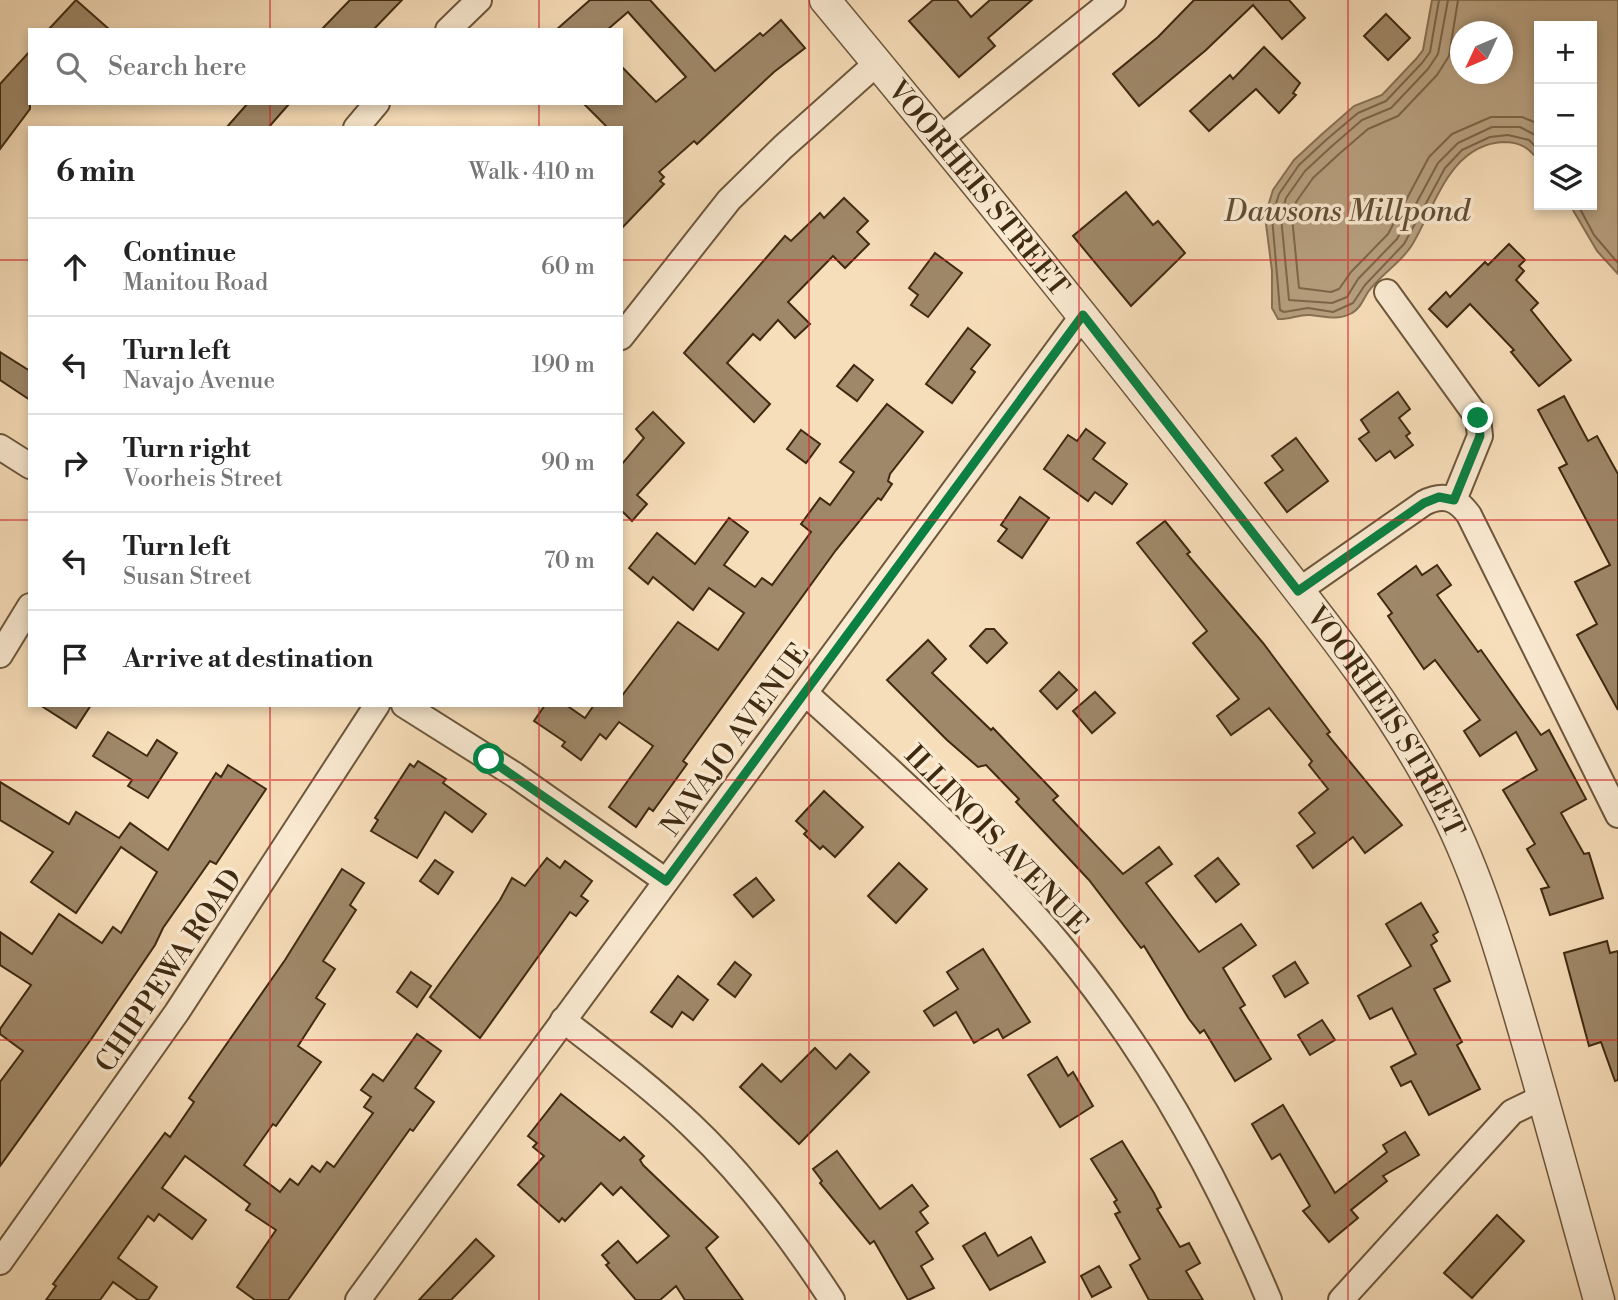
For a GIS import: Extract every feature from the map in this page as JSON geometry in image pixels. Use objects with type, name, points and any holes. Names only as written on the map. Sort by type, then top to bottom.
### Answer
[{"type":"street","points":[[450,28],[479,0]]},
{"type":"street","name":"VOORHEIS STREET","points":[[825,0],[1083,315],[1298,591],[1389,714],[1444,808],[1488,914],[1543,1097],[1599,1300]]},
{"type":"street","points":[[940,139],[1113,0]]},
{"type":"street","points":[[623,334],[729,200],[783,147],[877,63]]},
{"type":"street","points":[[358,126],[375,105]]},
{"type":"street","points":[[1387,292],[1478,418],[1480,436],[1454,500]]},
{"type":"street","name":"NAVAJO AVENUE","points":[[358,1300],[1083,315]]},
{"type":"street","points":[[0,447],[28,465]]},
{"type":"street","points":[[1298,591],[1424,503],[1439,497],[1454,500],[1469,515],[1618,815]]},
{"type":"street","points":[[0,655],[28,609]]},
{"type":"street","name":"ILLINOIS AVENUE","points":[[804,693],[979,855],[1074,963],[1128,1037],[1189,1135],[1222,1196],[1269,1300]]},
{"type":"street","name":"CHIPPEWA ROAD","points":[[0,1262],[177,1012],[376,707]]},
{"type":"street","points":[[407,707],[515,775],[666,881]]},
{"type":"street","points":[[564,1020],[667,1103],[717,1151],[779,1224],[832,1300]]},
{"type":"street","points":[[1341,1300],[1511,1112],[1543,1097]]},
{"type":"water","name":"Dawsons Millpond","points":[[1432,0],[1618,0],[1618,274],[1597,251],[1573,210],[1597,210],[1597,21],[1534,21],[1534,155],[1524,147],[1509,142],[1485,146],[1469,154],[1446,180],[1407,252],[1373,286],[1355,311],[1336,317],[1306,315],[1278,319],[1272,308],[1272,271],[1265,216],[1273,190],[1294,160],[1354,106],[1382,95],[1423,50]]},
{"type":"building","points":[[76,0],[108,28],[50,28]]},
{"type":"building","points":[[350,0],[402,0],[375,28],[323,28]]},
{"type":"building","points":[[590,0],[650,0],[715,71],[760,33],[763,36],[781,20],[805,48],[774,72],[697,144],[694,141],[659,172],[664,177],[660,181],[664,184],[623,227],[623,126],[606,126],[585,105],[623,105],[623,68],[656,102],[686,77],[628,12],[609,28],[558,28]]},
{"type":"building","points":[[933,0],[957,0],[971,17],[990,0],[1032,0],[988,38],[995,46],[959,77],[909,21]]},
{"type":"building","points":[[1194,0],[1289,0],[1305,18],[1282,39],[1253,5],[1206,50],[1139,106],[1113,74],[1158,37]]},
{"type":"building","points":[[1386,14],[1410,38],[1388,60],[1364,36]]},
{"type":"building","points":[[1264,47],[1300,83],[1293,93],[1296,95],[1279,113],[1256,89],[1209,131],[1190,111],[1230,75],[1233,79]]},
{"type":"building","points":[[28,53],[30,109],[0,149],[0,84]]},
{"type":"building","points":[[246,105],[288,105],[270,126],[228,126]]},
{"type":"building","points":[[1126,192],[1153,225],[1158,221],[1185,253],[1131,306],[1073,236]]},
{"type":"building","points":[[844,198],[868,221],[857,232],[869,244],[845,268],[833,256],[788,302],[810,324],[795,338],[778,320],[760,340],[753,334],[727,363],[770,404],[754,422],[684,353],[785,236],[791,241],[820,213],[824,218]]},
{"type":"building","points":[[1509,244],[1525,260],[1519,266],[1524,271],[1516,280],[1538,303],[1531,310],[1571,360],[1539,386],[1511,352],[1514,350],[1470,304],[1447,327],[1429,309],[1446,292],[1450,297],[1485,262],[1488,265]]},
{"type":"building","points":[[935,253],[962,273],[928,317],[911,305],[918,295],[909,288]]},
{"type":"building","points":[[968,328],[990,345],[971,369],[975,372],[952,403],[926,384]]},
{"type":"building","points":[[0,352],[28,370],[28,399],[0,380]]},
{"type":"building","points":[[854,365],[873,380],[857,401],[837,386]]},
{"type":"building","points":[[1398,392],[1410,409],[1399,418],[1410,433],[1406,436],[1413,445],[1395,458],[1390,451],[1376,461],[1359,439],[1369,432],[1361,420]]},
{"type":"building","points":[[1564,396],[1588,441],[1597,436],[1618,474],[1618,710],[1577,635],[1597,624],[1575,582],[1610,565],[1559,468],[1567,464],[1538,410]]},
{"type":"building","points":[[887,404],[923,432],[890,474],[888,481],[892,484],[881,500],[878,498],[836,550],[683,761],[687,764],[653,811],[649,808],[636,827],[609,807],[653,746],[619,722],[606,739],[600,734],[581,760],[562,746],[565,742],[534,721],[544,707],[569,707],[585,718],[593,707],[623,707],[623,694],[678,622],[718,650],[744,613],[709,588],[693,610],[653,577],[648,584],[629,568],[657,533],[695,564],[729,518],[748,532],[724,565],[755,587],[762,578],[772,585],[811,532],[801,524],[820,498],[830,505],[854,472],[840,462]]},
{"type":"building","points":[[653,412],[684,443],[637,495],[647,504],[632,521],[623,512],[623,463],[644,438],[636,429]]},
{"type":"building","points":[[1086,429],[1105,443],[1093,459],[1127,484],[1112,504],[1095,492],[1088,501],[1044,469],[1068,435],[1077,441]]},
{"type":"building","points":[[801,430],[820,444],[806,463],[787,449]]},
{"type":"building","points":[[1296,438],[1328,481],[1287,512],[1265,483],[1283,470],[1272,456]]},
{"type":"building","points":[[1020,497],[1049,518],[1022,558],[998,541],[1007,529],[1001,525]]},
{"type":"building","points":[[1165,521],[1190,552],[1187,554],[1263,643],[1330,732],[1327,734],[1402,825],[1365,853],[1353,837],[1313,868],[1297,846],[1315,833],[1299,813],[1328,789],[1309,765],[1312,761],[1269,708],[1231,735],[1217,716],[1239,699],[1193,643],[1207,631],[1137,543]]},
{"type":"building","points":[[1437,565],[1451,585],[1437,595],[1478,652],[1481,650],[1541,735],[1549,730],[1586,799],[1561,813],[1584,854],[1589,853],[1603,898],[1550,915],[1541,889],[1549,887],[1527,849],[1535,844],[1503,790],[1537,770],[1516,732],[1480,756],[1464,731],[1480,720],[1435,660],[1424,669],[1388,616],[1392,613],[1378,594],[1416,566],[1422,575]]},
{"type":"building","points":[[986,629],[994,629],[1007,643],[987,663],[970,646]]},
{"type":"building","points":[[928,640],[946,659],[932,673],[991,730],[993,728],[1058,796],[1053,800],[1123,874],[1159,847],[1172,864],[1146,883],[1199,952],[1241,924],[1256,945],[1223,968],[1245,1005],[1240,1008],[1271,1059],[1235,1081],[1204,1030],[1200,1033],[1189,1019],[1144,946],[1141,948],[1089,880],[1016,802],[1019,799],[986,765],[978,767],[947,740],[887,680]]},
{"type":"building","points":[[1059,672],[1077,690],[1057,709],[1040,691]]},
{"type":"building","points":[[1095,692],[1115,713],[1092,733],[1073,711]]},
{"type":"building","points":[[43,707],[90,707],[76,728]]},
{"type":"building","points":[[108,732],[147,756],[157,740],[177,753],[148,798],[128,786],[132,780],[93,756]]},
{"type":"building","points":[[418,761],[446,779],[443,783],[486,814],[472,832],[445,812],[417,858],[371,831],[378,820],[375,818],[410,764],[414,767]]},
{"type":"building","points":[[228,765],[266,789],[216,864],[210,861],[92,1038],[0,1166],[0,1082],[23,1051],[0,1034],[0,1029],[31,985],[0,965],[0,932],[32,954],[59,914],[102,943],[113,927],[121,933],[157,872],[121,847],[76,913],[31,882],[53,852],[0,820],[0,782],[69,824],[76,812],[119,838],[130,823],[168,850],[216,773],[221,777]]},
{"type":"building","points":[[824,791],[863,827],[835,857],[823,846],[820,849],[804,834],[807,831],[796,821]]},
{"type":"building","points":[[547,858],[560,868],[565,861],[592,881],[581,896],[588,901],[576,916],[570,912],[480,1038],[430,997],[500,900],[512,878],[525,886]]},
{"type":"building","points":[[1218,858],[1239,884],[1216,902],[1195,876]]},
{"type":"building","points":[[435,860],[453,872],[438,894],[420,881]]},
{"type":"building","points":[[899,863],[927,889],[896,923],[868,896]]},
{"type":"building","points":[[342,869],[364,883],[350,905],[356,910],[323,961],[335,969],[316,998],[325,1004],[298,1046],[321,1062],[276,1126],[273,1124],[244,1165],[280,1192],[290,1179],[298,1185],[312,1166],[320,1172],[327,1162],[334,1167],[373,1113],[364,1107],[371,1097],[361,1090],[373,1074],[383,1081],[417,1034],[441,1051],[415,1088],[434,1102],[413,1131],[410,1129],[288,1300],[255,1300],[237,1287],[276,1230],[246,1210],[250,1204],[185,1156],[162,1188],[206,1220],[192,1239],[159,1214],[154,1221],[148,1216],[118,1258],[157,1287],[148,1300],[138,1300],[113,1282],[100,1300],[46,1300],[56,1286],[53,1284],[165,1133],[170,1137],[194,1102],[189,1098],[285,960]]},
{"type":"building","points":[[756,878],[774,900],[753,917],[734,895]]},
{"type":"building","points":[[1421,903],[1438,932],[1433,935],[1437,941],[1431,945],[1450,981],[1434,989],[1462,1042],[1457,1045],[1480,1089],[1429,1115],[1411,1081],[1401,1086],[1391,1067],[1416,1054],[1392,1008],[1370,1019],[1358,996],[1411,966],[1386,924]]},
{"type":"building","points":[[1607,941],[1610,953],[1618,951],[1618,1080],[1615,1081],[1601,1042],[1589,1046],[1564,953]]},
{"type":"building","points":[[983,949],[1030,1022],[1003,1038],[998,1029],[974,1043],[956,1012],[934,1026],[924,1011],[958,989],[947,972]]},
{"type":"building","points":[[735,962],[751,975],[735,997],[718,984]]},
{"type":"building","points":[[1295,962],[1308,983],[1285,997],[1273,976]]},
{"type":"building","points":[[411,972],[431,986],[417,1007],[397,992]]},
{"type":"building","points":[[678,976],[708,1000],[693,1020],[682,1012],[672,1027],[651,1012]]},
{"type":"building","points":[[1322,1020],[1335,1040],[1310,1055],[1298,1035]]},
{"type":"building","points":[[815,1048],[836,1069],[850,1054],[869,1072],[799,1144],[740,1087],[762,1064],[781,1082]]},
{"type":"building","points":[[1057,1057],[1068,1076],[1073,1072],[1093,1106],[1060,1127],[1028,1075]]},
{"type":"building","points":[[561,1094],[620,1141],[624,1137],[644,1156],[640,1160],[643,1165],[718,1237],[706,1248],[743,1300],[685,1300],[676,1286],[660,1300],[636,1300],[606,1265],[609,1263],[602,1255],[618,1241],[637,1263],[669,1236],[621,1187],[613,1195],[601,1183],[565,1221],[562,1218],[559,1222],[518,1185],[544,1156],[533,1147],[537,1143],[528,1136]]},
{"type":"building","points":[[1283,1105],[1335,1193],[1387,1152],[1383,1145],[1405,1132],[1419,1155],[1383,1176],[1387,1181],[1351,1210],[1358,1218],[1329,1242],[1303,1211],[1310,1206],[1280,1154],[1272,1159],[1252,1124]]},
{"type":"building","points":[[1122,1141],[1154,1193],[1161,1207],[1157,1209],[1180,1247],[1189,1243],[1200,1263],[1186,1271],[1203,1300],[1149,1300],[1130,1265],[1140,1259],[1115,1214],[1120,1212],[1114,1202],[1117,1200],[1091,1159]]},
{"type":"building","points":[[837,1151],[880,1209],[912,1185],[928,1206],[920,1212],[928,1223],[916,1232],[933,1259],[921,1266],[934,1288],[908,1300],[874,1241],[870,1244],[820,1183],[822,1181],[813,1169]]},
{"type":"building","points":[[1497,1215],[1524,1241],[1472,1298],[1444,1273]]},
{"type":"building","points":[[985,1233],[998,1256],[1031,1237],[1045,1262],[990,1290],[963,1246]]},
{"type":"building","points":[[476,1239],[494,1256],[451,1300],[419,1300]]},
{"type":"building","points":[[1099,1266],[1111,1287],[1092,1297],[1081,1276]]},
{"type":"route","points":[[489,759],[666,881],[1083,315],[1298,591],[1424,503],[1439,497],[1454,500],[1480,436],[1478,418]]}]
